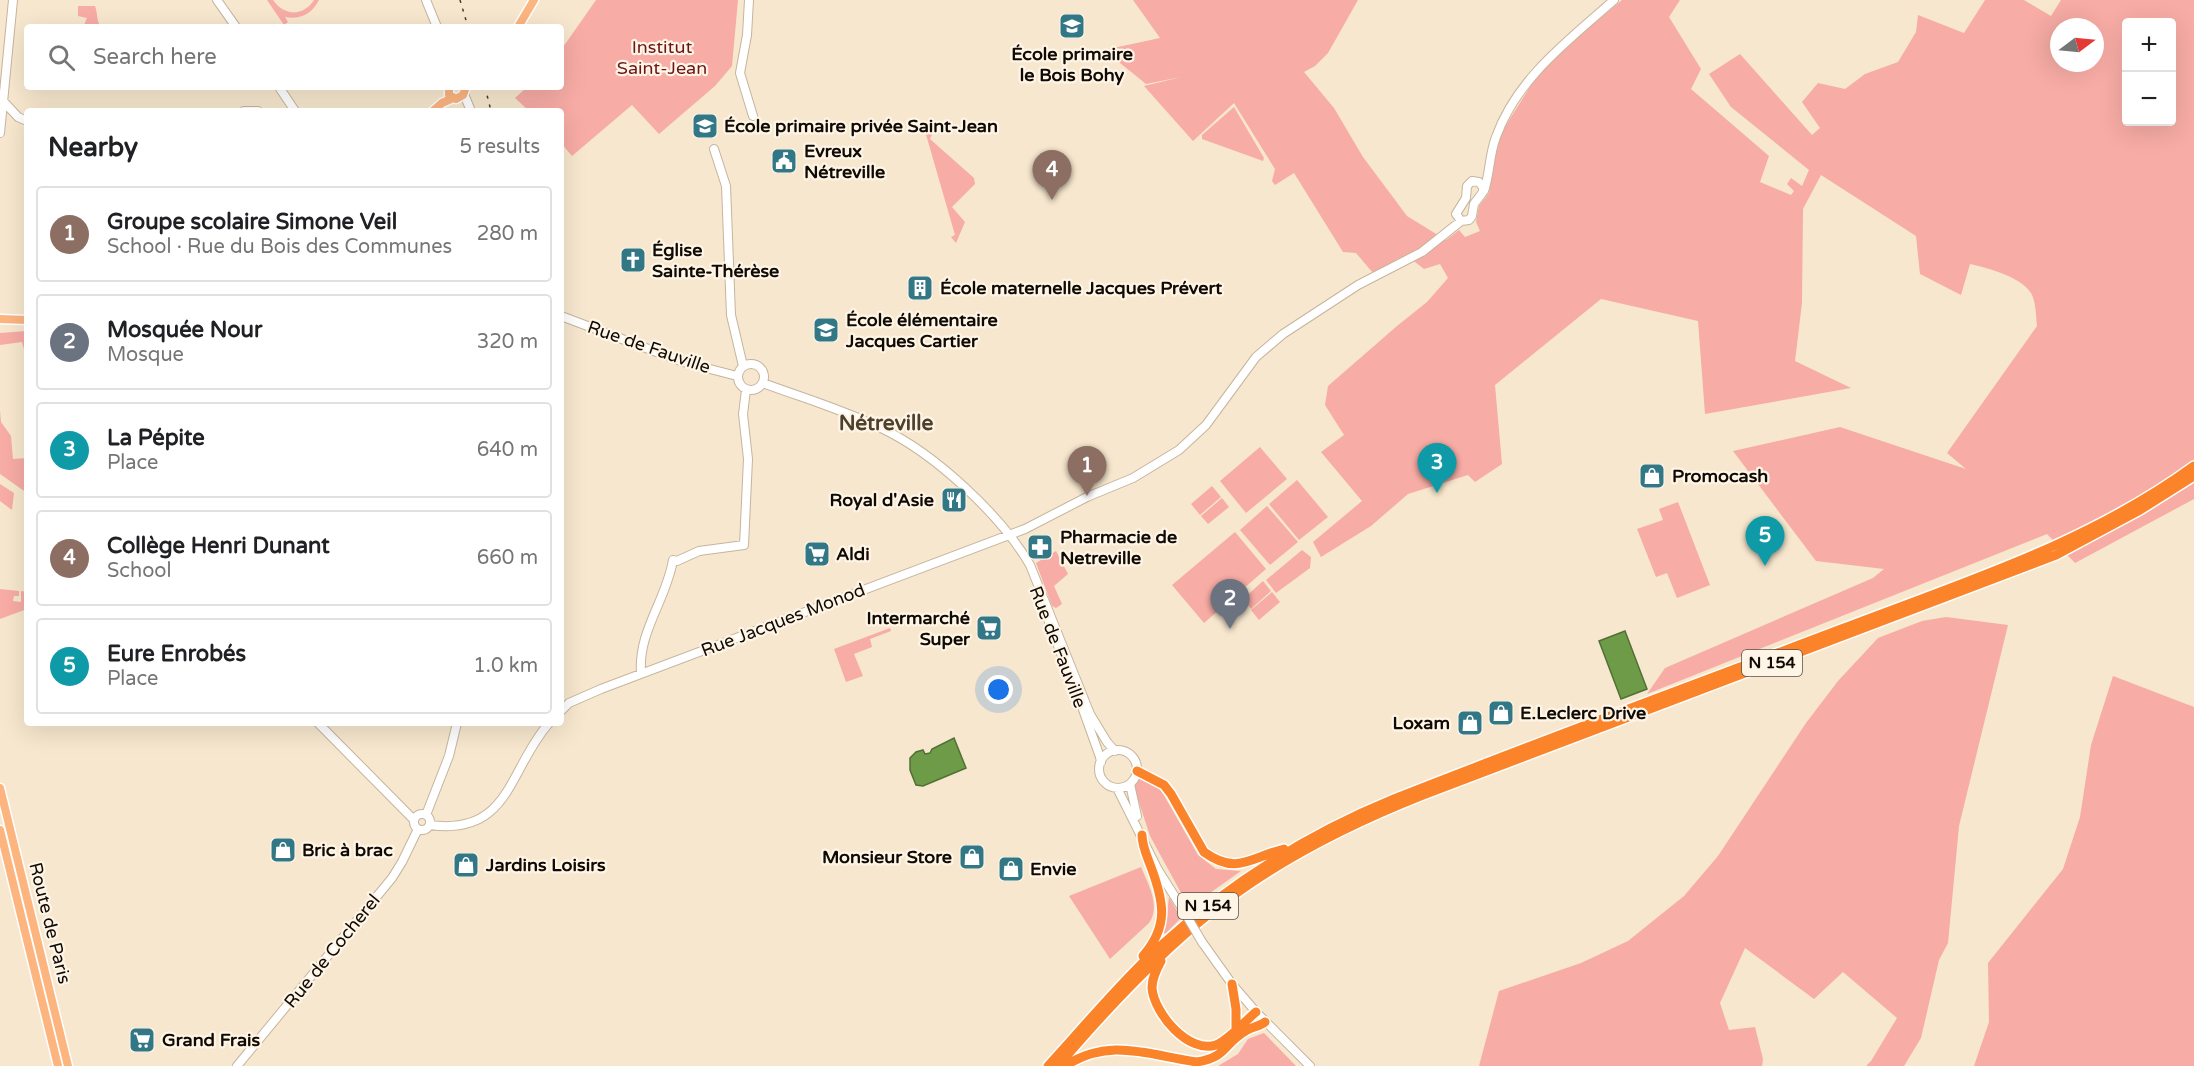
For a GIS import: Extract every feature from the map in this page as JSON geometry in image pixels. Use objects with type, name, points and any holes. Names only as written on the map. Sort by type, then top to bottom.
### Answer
[{"type":"highway","name":"N 154","points":[[1048,1066],[1129,976],[1182,927],[1244,879],[1295,846],[1350,818],[1404,795],[1924,598],[2061,543],[2140,502],[2194,466]]},
{"type":"highway","name":"N 154","points":[[1058,1066],[1131,986],[1184,935],[1226,901],[1283,863],[1341,830],[1378,813],[2056,555],[2120,522],[2194,476]]},
{"type":"highway","points":[[1137,771],[1164,785],[1204,852],[1220,862],[1244,864],[1295,846]]},
{"type":"highway","points":[[1129,976],[1153,943],[1162,917],[1159,890],[1142,844],[1142,835]]},
{"type":"highway","points":[[1184,935],[1161,961],[1155,972],[1152,987],[1154,997],[1174,1029],[1183,1038],[1202,1046],[1214,1046],[1256,1012]]},
{"type":"highway","points":[[1232,984],[1236,1028]]},
{"type":"highway","points":[[1065,1066],[1086,1055],[1108,1050],[1129,1049],[1181,1060],[1197,1062],[1207,1060],[1220,1054],[1243,1032],[1265,1022]]},
{"type":"main road","points":[[520,24],[534,0]]},
{"type":"main road","points":[[436,108],[458,92]]},
{"type":"main road","points":[[0,319],[24,320]]},
{"type":"main road","name":"Route de Paris","points":[[0,788],[68,1066]]},
{"type":"main road","points":[[0,801],[19,867]]},
{"type":"main road","name":"Route de Paris","points":[[0,830],[58,1066]]},
{"type":"street","points":[[0,133],[13,0]]},
{"type":"street","points":[[217,0],[234,24]]},
{"type":"street","points":[[426,0],[436,24]]},
{"type":"street","points":[[749,0],[747,34],[740,73],[753,116]]},
{"type":"street","points":[[1483,192],[1496,138],[1505,119],[1538,68],[1614,0]]},
{"type":"street","points":[[281,90],[293,108]]},
{"type":"street","points":[[458,92],[468,108]]},
{"type":"street","points":[[4,102],[18,117],[24,120]]},
{"type":"street","points":[[1,123],[18,117]]},
{"type":"street","points":[[714,149],[726,186],[729,280],[733,323],[743,366],[737,376],[739,385],[746,390],[756,390],[764,378],[761,368],[752,364],[743,366]]},
{"type":"street","points":[[1461,221],[1457,219],[1457,210],[1466,198],[1468,184],[1480,179],[1489,165]]},
{"type":"street","points":[[1476,181],[1483,187],[1483,192]]},
{"type":"street","name":"Rue Jacques Monod","points":[[564,708],[569,703],[591,693],[641,673],[1009,535],[1053,516],[1087,497],[1120,484],[1179,450],[1206,425],[1256,357],[1283,334],[1359,285],[1422,252],[1461,221],[1470,220],[1474,204],[1483,192]]},
{"type":"street","name":"Rue de Fauville","points":[[564,317],[683,362],[737,376]]},
{"type":"street","points":[[733,323],[752,364]]},
{"type":"street","name":"Rue de Fauville","points":[[763,382],[827,404],[885,429],[936,462],[979,502],[1019,546],[1039,584],[1090,714],[1115,751]]},
{"type":"street","points":[[641,673],[641,647],[667,584],[673,560],[677,561],[699,551],[744,545],[748,459],[743,424],[746,390]]},
{"type":"street","name":"Rue de Fauville","points":[[1009,535],[1035,584],[1101,762]]},
{"type":"street","points":[[321,726],[414,819],[414,824],[418,829],[426,829],[430,825],[464,826],[476,822],[492,811],[547,726]]},
{"type":"street","points":[[426,815],[449,756],[456,726]]},
{"type":"street","points":[[1130,784],[1117,788],[1111,787],[1102,780],[1099,768],[1106,754],[1122,751],[1132,757],[1137,771],[1130,784],[1142,835]]},
{"type":"street","points":[[1117,788],[1158,870],[1202,942],[1232,984],[1256,1012],[1310,1066]]},
{"type":"street","points":[[414,819],[419,814],[426,815],[430,820],[430,825]]},
{"type":"street","name":"Rue de Cocherel","points":[[237,1066],[392,878],[418,829]]},
{"type":"green space","points":[[267,0],[273,0],[288,12],[299,12],[310,6],[314,0],[319,0],[305,15],[296,18],[285,17],[288,22],[283,24]]},
{"type":"green space","name":"Institut Saint-Jean","points":[[596,0],[738,0],[732,66],[715,86],[659,134],[632,105],[572,156],[564,147],[564,108],[526,108],[515,98],[524,90],[564,90],[564,46]]},
{"type":"green space","points":[[1133,0],[1358,0],[1328,53],[1315,66],[1304,72],[1334,108],[1363,157],[1407,216],[1446,240],[1459,230],[1465,237],[1480,231],[1476,222],[1479,206],[1489,193],[1490,173],[1502,131],[1537,76],[1548,62],[1622,0],[1680,0],[1669,17],[1701,69],[1691,89],[1769,156],[1760,182],[1791,195],[1794,191],[1787,184],[1791,178],[1802,186],[1809,170],[1731,107],[1709,74],[1740,54],[1812,135],[1820,128],[1802,102],[1818,83],[1845,89],[1865,74],[1898,62],[1916,32],[1918,15],[1964,33],[1985,0],[2024,0],[2051,16],[2061,0],[2194,0],[2194,499],[2075,563],[2047,534],[1647,694],[1665,668],[1873,578],[1884,569],[1816,561],[1733,451],[1840,427],[1966,469],[1947,453],[2037,326],[2033,296],[2026,287],[1995,271],[1970,264],[1961,295],[1920,274],[1916,236],[1821,175],[1803,209],[1802,303],[1795,361],[1851,388],[1705,414],[1698,321],[1601,299],[1495,385],[1502,464],[1475,482],[1468,475],[1408,494],[1371,526],[1321,557],[1313,542],[1362,501],[1321,452],[1344,435],[1325,405],[1328,386],[1427,302],[1448,278],[1440,264],[1424,269],[1412,257],[1373,273],[1356,253],[1343,252],[1294,173],[1275,185],[1272,181],[1275,169],[1234,103],[1193,141],[1144,86],[1181,77],[1146,84],[1104,50],[1160,38]]},
{"type":"green space","points":[[78,6],[95,6],[99,24],[84,24],[87,18],[78,16]]},
{"type":"green space","points":[[1234,107],[1264,158],[1263,161],[1202,139],[1202,135]]},
{"type":"green space","points":[[924,122],[935,128],[930,139],[974,178],[975,184],[952,207],[965,222],[956,243],[951,237],[955,235],[925,131],[921,132],[920,123]]},
{"type":"green space","points":[[24,331],[24,349],[22,342],[0,345],[0,333]]},
{"type":"green space","points":[[0,410],[1,422],[11,436],[13,459],[24,458],[24,491],[0,474]]},
{"type":"green space","points":[[1260,447],[1287,479],[1246,513],[1220,481]]},
{"type":"green space","points":[[1297,480],[1328,517],[1299,540],[1269,504]]},
{"type":"green space","points":[[0,484],[14,493],[12,510],[0,501]]},
{"type":"green space","points":[[1212,486],[1221,497],[1200,515],[1191,504]]},
{"type":"green space","points":[[1222,498],[1229,507],[1208,524],[1201,516]]},
{"type":"green space","points":[[1678,502],[1710,585],[1677,598],[1667,573],[1656,577],[1637,529],[1663,520],[1659,509]]},
{"type":"green space","points":[[1267,506],[1298,542],[1270,565],[1240,530]]},
{"type":"green space","points":[[1235,532],[1266,569],[1204,623],[1172,585]]},
{"type":"green space","points":[[1302,550],[1311,557],[1310,568],[1276,593],[1266,580]]},
{"type":"green space","points":[[1056,551],[1068,574],[1054,586],[1062,604],[1056,608],[1052,606],[1036,563]]},
{"type":"green space","points":[[1263,581],[1271,591],[1251,609],[1243,599]]},
{"type":"green space","points":[[0,589],[19,591],[19,596],[14,596],[13,601],[21,602],[21,591],[24,592],[24,610],[0,619]]},
{"type":"green space","points":[[1272,592],[1280,602],[1259,620],[1251,610]]},
{"type":"green space","points":[[1946,617],[2008,625],[1959,826],[1948,943],[1939,960],[1921,1038],[1904,1066],[1866,1066],[1897,1018],[1843,972],[1814,999],[1745,948],[1720,1003],[1729,1030],[1755,1027],[1763,1059],[1762,1066],[1479,1066],[1499,991],[1581,963],[1628,941],[1684,896],[1718,856],[1806,723],[1838,681],[1878,638],[1922,621]]},
{"type":"green space","points":[[890,628],[891,631],[870,639],[872,647],[854,654],[863,676],[846,682],[834,649]]},
{"type":"green space","points":[[2113,676],[2194,707],[2194,1066],[1974,1066],[1989,1022],[1988,963],[2063,869],[2080,817],[2091,745]]},
{"type":"green space","points":[[1139,777],[1161,790],[1198,855],[1216,869],[1241,871],[1193,905],[1186,902],[1150,836],[1133,784]]},
{"type":"green space","points":[[1141,867],[1154,902],[1152,916],[1149,923],[1110,959],[1069,896]]},
{"type":"green space","points":[[1169,897],[1181,918],[1165,934],[1162,931],[1166,921]]},
{"type":"green space","points":[[1264,1033],[1296,1066],[1218,1066],[1238,1054],[1248,1039]]},
{"type":"shaded area","points":[[1625,631],[1647,689],[1621,699],[1599,641]]},
{"type":"shaded area","points":[[954,738],[966,768],[923,786],[916,785],[910,770],[910,758],[916,752],[923,750],[925,754],[930,753],[932,749]]},
{"type":"railway","points":[[460,0],[467,24]]},
{"type":"railway","points":[[486,90],[490,108]]},
{"type":"place","name":"École primaire le Bois Bohy","points":[[1072,26]]},
{"type":"place","name":"École primaire privée Saint-Jean","points":[[705,126]]},
{"type":"place","name":"Evreux Nétreville","points":[[784,161]]},
{"type":"place","name":"Collège Henri Dunant","points":[[1052,200]]},
{"type":"place","name":"Église Sainte-Thérèse","points":[[633,260]]},
{"type":"place","name":"École maternelle Jacques Prévert","points":[[920,288]]},
{"type":"place","name":"École élémentaire Jacques Cartier","points":[[826,330]]},
{"type":"place","name":"Promocash","points":[[1652,476]]},
{"type":"place","name":"La Pépite","points":[[1437,493]]},
{"type":"place","name":"Groupe scolaire Simone Veil","points":[[1087,496]]},
{"type":"place","name":"Royal d'Asie","points":[[954,500]]},
{"type":"place","name":"Pharmacie de Netreville","points":[[1040,547]]},
{"type":"place","name":"Aldi","points":[[817,554]]},
{"type":"place","name":"Eure Enrobés","points":[[1765,566]]},
{"type":"place","name":"Intermarché Super","points":[[989,628]]},
{"type":"place","name":"Mosquée Nour","points":[[1230,629]]},
{"type":"place","name":"E.Leclerc Drive","points":[[1501,713]]},
{"type":"place","name":"Loxam","points":[[1470,723]]},
{"type":"place","name":"Bric à brac","points":[[283,850]]},
{"type":"place","name":"Monsieur Store","points":[[972,857]]},
{"type":"place","name":"Jardins Loisirs","points":[[466,865]]},
{"type":"place","name":"Envie","points":[[1011,869]]},
{"type":"place","name":"Grand Frais","points":[[142,1040]]},
{"type":"district","name":"Nétreville","points":[[886,423]]}]
